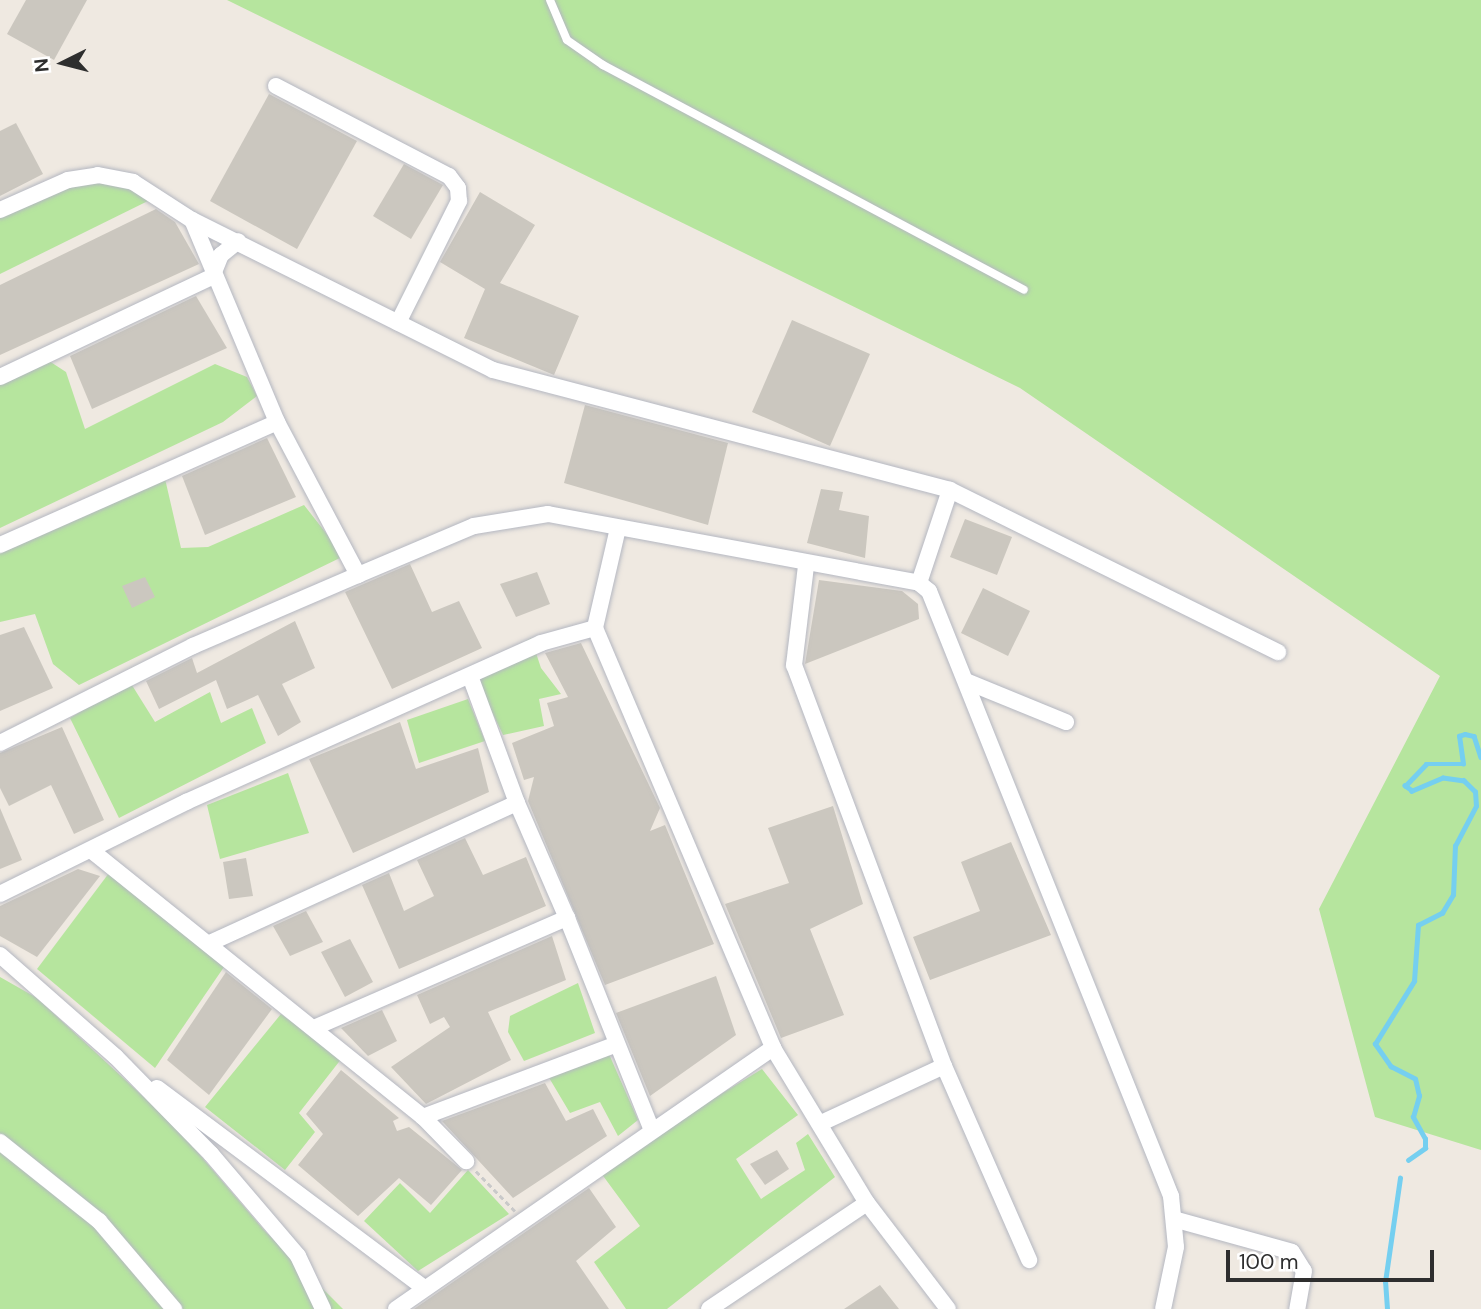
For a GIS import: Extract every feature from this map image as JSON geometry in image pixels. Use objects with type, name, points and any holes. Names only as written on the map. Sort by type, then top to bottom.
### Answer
[{"type":"street","points":[[276,86],[449,176],[458,188],[459,201],[398,323]]},
{"type":"street","points":[[0,210],[68,180],[97,175],[133,182],[192,220],[493,370],[950,490],[1278,652]]},
{"type":"street","points":[[192,220],[212,277],[277,422],[358,575]]},
{"type":"street","points":[[0,377],[212,277],[221,255],[238,242]]},
{"type":"street","points":[[0,545],[277,422]]},
{"type":"street","points":[[919,583],[950,490]]},
{"type":"street","points":[[0,743],[193,646],[358,575],[510,515],[548,514],[806,566],[919,583],[939,605],[1177,1220],[1163,1309]]},
{"type":"street","points":[[618,528],[595,628],[773,1048],[821,1123],[867,1203],[948,1309]]},
{"type":"street","points":[[806,566],[794,665],[944,1066],[1029,1261]]},
{"type":"street","points":[[0,894],[92,851],[186,802],[541,643],[595,628]]},
{"type":"street","points":[[470,676],[517,803],[567,918],[615,1045],[652,1130]]},
{"type":"street","points":[[968,682],[1066,722]]},
{"type":"street","points":[[212,942],[517,803]]},
{"type":"street","points":[[92,851],[212,942],[316,1027],[423,1117],[466,1161]]},
{"type":"street","points":[[316,1027],[567,918]]},
{"type":"street","points":[[0,955],[116,1057],[424,1288]]},
{"type":"street","points":[[423,1117],[615,1045]]},
{"type":"street","points":[[396,1309],[773,1048]]},
{"type":"street","points":[[116,1057],[270,1219],[298,1256],[323,1309]]},
{"type":"street","points":[[821,1123],[944,1066]]},
{"type":"street","points":[[0,1142],[99,1221],[174,1309]]},
{"type":"street","points":[[709,1309],[867,1203]]},
{"type":"street","points":[[1177,1220],[1292,1252],[1304,1271],[1297,1309]]},
{"type":"lane","points":[[550,0],[567,40],[603,65],[1024,290]]},
{"type":"path","points":[[466,1161],[523,1219]]},
{"type":"green space","points":[[227,0],[1481,0],[1481,1150],[1375,1117],[1319,909],[1440,676],[1020,388]]},
{"type":"green space","points":[[117,182],[154,198],[0,274],[0,216],[73,183]]},
{"type":"green space","points":[[46,359],[66,372],[85,429],[215,364],[247,377],[257,396],[223,422],[0,528],[0,378]]},
{"type":"green space","points":[[163,470],[181,548],[208,547],[304,505],[344,556],[79,685],[53,664],[35,614],[0,622],[0,549]]},
{"type":"green space","points":[[531,638],[541,668],[561,694],[539,699],[544,726],[503,735],[473,672]]},
{"type":"green space","points":[[130,682],[155,722],[210,692],[221,723],[252,708],[266,743],[119,818],[70,718]]},
{"type":"green space","points":[[468,699],[485,741],[419,763],[407,720]]},
{"type":"green space","points":[[288,773],[309,833],[220,859],[207,805]]},
{"type":"green space","points":[[112,869],[226,964],[155,1068],[37,969]]},
{"type":"green space","points":[[0,977],[37,998],[176,1127],[263,1229],[343,1309],[0,1309]]},
{"type":"green space","points":[[578,983],[595,1033],[524,1061],[508,1032],[510,1016]]},
{"type":"green space","points":[[281,1014],[342,1058],[299,1113],[315,1132],[285,1170],[205,1107]]},
{"type":"green space","points":[[605,1045],[638,1120],[618,1136],[600,1102],[570,1113],[548,1076]]},
{"type":"green space","points":[[762,1069],[798,1115],[736,1159],[761,1199],[805,1170],[796,1143],[808,1134],[835,1177],[667,1309],[626,1309],[594,1262],[640,1226],[598,1169]]},
{"type":"green space","points":[[468,1170],[509,1214],[418,1271],[364,1221],[400,1183],[430,1213]]},
{"type":"building","points":[[26,0],[87,0],[54,60],[7,34]]},
{"type":"building","points":[[269,94],[357,141],[297,249],[210,201]]},
{"type":"building","points":[[16,123],[43,174],[0,196],[0,131]]},
{"type":"building","points":[[404,164],[443,185],[411,239],[373,216]]},
{"type":"building","points":[[480,192],[535,225],[500,283],[579,316],[554,375],[464,338],[485,289],[440,262]]},
{"type":"building","points":[[156,209],[175,222],[199,264],[0,355],[0,285]]},
{"type":"building","points":[[196,296],[227,348],[92,409],[70,356]]},
{"type":"building","points":[[792,320],[870,354],[830,446],[752,412]]},
{"type":"building","points":[[585,405],[728,443],[708,525],[564,483]]},
{"type":"building","points":[[267,438],[296,497],[205,535],[182,476]]},
{"type":"building","points":[[821,489],[843,492],[839,510],[869,516],[865,558],[807,543]]},
{"type":"building","points":[[965,519],[1012,537],[997,575],[950,557]]},
{"type":"building","points":[[410,564],[432,612],[459,601],[482,648],[392,689],[345,592]]},
{"type":"building","points":[[537,572],[550,604],[516,617],[500,584]]},
{"type":"building","points":[[145,577],[155,597],[132,608],[122,586]]},
{"type":"building","points":[[819,580],[902,591],[918,604],[919,619],[805,664]]},
{"type":"building","points":[[983,588],[1030,611],[1008,656],[961,633]]},
{"type":"building","points":[[295,621],[315,668],[282,684],[301,722],[278,736],[258,695],[227,709],[216,680],[159,709],[146,681],[192,658],[197,673]]},
{"type":"building","points":[[24,627],[53,688],[0,711],[0,635]]},
{"type":"building","points":[[581,643],[660,808],[650,831],[665,825],[714,944],[605,985],[528,801],[534,777],[524,780],[512,743],[554,726],[547,703],[568,697],[545,653]]},
{"type":"building","points":[[400,722],[416,769],[478,748],[489,792],[353,853],[309,759]]},
{"type":"building","points":[[62,727],[104,820],[74,834],[51,785],[9,806],[0,788],[0,753]]},
{"type":"building","points":[[833,806],[863,904],[810,929],[844,1015],[781,1038],[725,904],[789,883],[768,828]]},
{"type":"building","points":[[0,808],[22,860],[0,869]]},
{"type":"building","points":[[465,838],[483,875],[526,857],[546,906],[399,969],[362,885],[389,873],[404,911],[434,896],[417,860]]},
{"type":"building","points":[[1011,842],[1051,935],[930,980],[913,937],[980,911],[961,862]]},
{"type":"building","points":[[246,858],[253,896],[229,899],[223,862]]},
{"type":"building","points":[[78,869],[100,876],[37,957],[0,936],[0,906]]},
{"type":"building","points":[[306,911],[323,942],[290,956],[273,926]]},
{"type":"building","points":[[552,936],[566,980],[488,1012],[511,1060],[426,1104],[391,1067],[450,1027],[444,1017],[430,1024],[417,995]]},
{"type":"building","points":[[350,939],[373,982],[345,997],[321,952]]},
{"type":"building","points":[[226,972],[272,1009],[209,1095],[167,1060]]},
{"type":"building","points":[[716,976],[736,1035],[650,1096],[616,1013]]},
{"type":"building","points":[[382,1010],[397,1041],[368,1056],[341,1028]]},
{"type":"building","points":[[341,1070],[399,1118],[393,1121],[397,1131],[409,1127],[462,1170],[431,1205],[399,1178],[358,1216],[298,1165],[323,1134],[306,1114]]},
{"type":"building","points":[[545,1083],[566,1121],[593,1109],[607,1136],[513,1198],[442,1121]]},
{"type":"building","points":[[777,1150],[789,1169],[765,1185],[750,1164]]},
{"type":"building","points":[[589,1188],[616,1227],[576,1261],[609,1309],[414,1309]]},
{"type":"building","points":[[880,1285],[899,1309],[844,1309]]},
{"type":"waterway","points":[[1408,1160],[1425,1148],[1425,1139],[1413,1117],[1419,1096],[1415,1079],[1391,1067],[1375,1044],[1414,981],[1418,925],[1442,913],[1453,895],[1455,846],[1476,806],[1475,792],[1464,781],[1443,778],[1412,791],[1405,786],[1426,764],[1463,764],[1459,736],[1474,736],[1481,757]]},
{"type":"waterway","points":[[1387,1309],[1385,1282],[1400,1178]]}]
